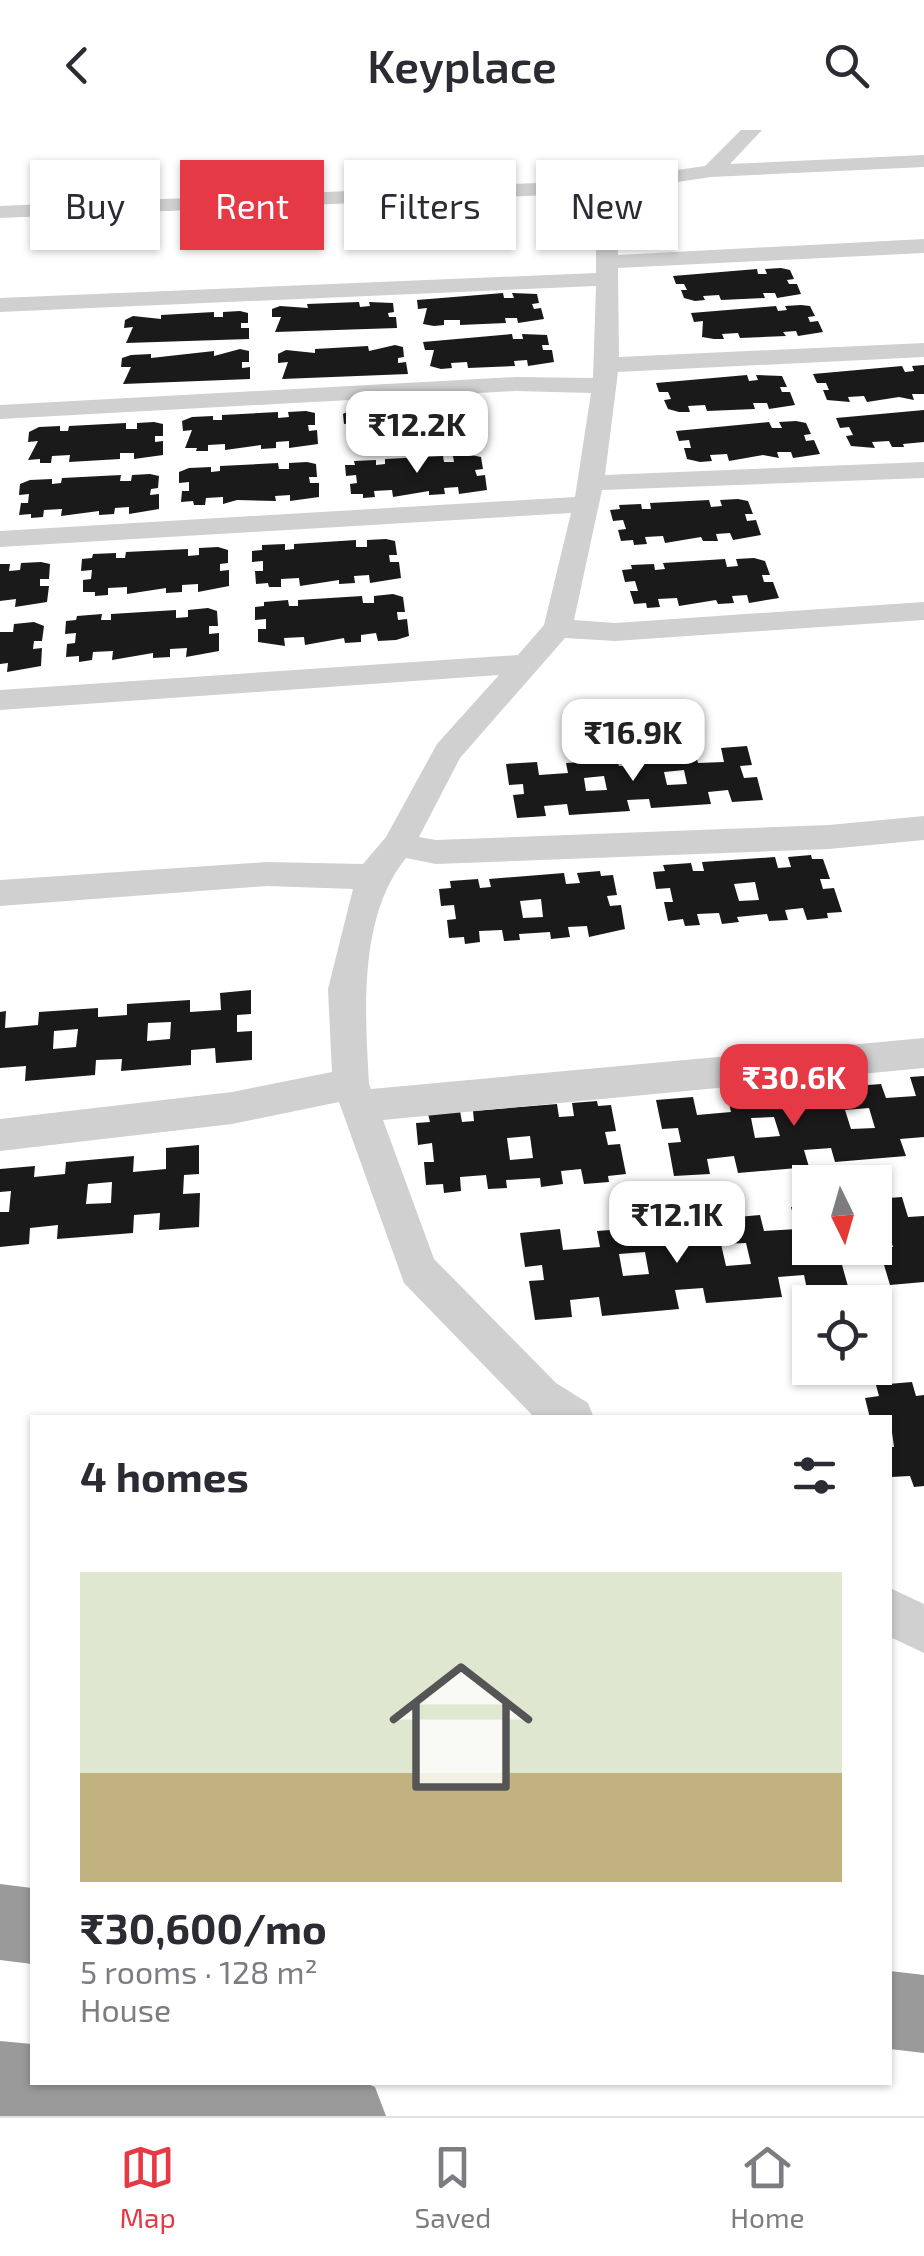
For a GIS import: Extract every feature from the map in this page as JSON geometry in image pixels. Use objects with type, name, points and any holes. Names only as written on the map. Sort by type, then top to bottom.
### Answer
[{"type":"highway","points":[[0,1922],[30,1926]]},
{"type":"highway","points":[[892,2010],[924,2014]]},
{"type":"highway","points":[[0,2082],[30,2085]]},
{"type":"highway","points":[[31,2085],[346,2116]]},
{"type":"street","points":[[712,171],[752,130]]},
{"type":"street","points":[[678,176],[924,161]]},
{"type":"street","points":[[0,212],[536,189]]},
{"type":"street","points":[[0,305],[578,277],[607,271],[924,246]]},
{"type":"street","points":[[568,1415],[541,1397],[418,1270],[356,1095],[346,989],[372,876],[398,845],[448,752],[558,628],[588,494],[606,375],[607,250]]},
{"type":"street","points":[[0,412],[516,384],[924,350]]},
{"type":"street","points":[[0,539],[924,470]]},
{"type":"street","points":[[558,628],[614,632],[924,611]]},
{"type":"street","points":[[0,700],[524,664]]},
{"type":"street","points":[[398,845],[436,852],[829,837],[924,828]]},
{"type":"street","points":[[0,894],[267,874],[372,876]]},
{"type":"street","points":[[0,1135],[356,1095],[924,1054]]},
{"type":"street","points":[[892,1613],[924,1630]]},
{"type":"building","points":[[757,269],[758,274],[767,274],[765,269],[790,270],[794,279],[787,280],[797,284],[801,294],[777,298],[775,293],[763,293],[765,298],[721,300],[719,295],[703,296],[705,300],[695,301],[684,298],[684,284],[676,284],[673,276]]},
{"type":"building","points":[[503,293],[504,298],[514,298],[512,293],[537,294],[539,303],[532,304],[534,309],[541,308],[544,319],[518,323],[517,318],[505,318],[506,323],[460,325],[460,320],[444,320],[444,325],[434,326],[423,324],[427,308],[418,309],[417,300]]},
{"type":"building","points":[[359,302],[360,307],[370,306],[369,302],[393,303],[394,312],[388,313],[389,317],[396,317],[397,328],[275,332],[281,317],[272,317],[272,309],[280,306],[308,308],[307,304]]},
{"type":"building","points":[[776,306],[778,311],[787,310],[785,306],[810,306],[815,316],[808,317],[810,322],[818,321],[823,332],[740,338],[738,333],[722,334],[724,339],[714,339],[702,337],[703,321],[694,322],[691,313]]},
{"type":"building","points":[[214,312],[214,317],[223,317],[223,312],[248,313],[248,323],[241,323],[241,328],[249,328],[249,339],[126,343],[133,327],[124,328],[125,320],[133,316],[161,319],[161,315]]},
{"type":"building","points":[[512,334],[513,339],[523,339],[522,334],[547,335],[549,345],[542,345],[543,350],[552,350],[554,362],[528,366],[527,360],[514,361],[515,366],[468,368],[467,362],[451,363],[452,368],[441,369],[430,366],[434,350],[425,350],[423,342]]},
{"type":"building","points":[[368,346],[369,351],[403,347],[404,357],[398,358],[398,363],[406,362],[408,374],[282,379],[288,362],[278,363],[278,354],[286,350],[315,353],[315,349]]},
{"type":"building","points":[[240,349],[249,351],[249,362],[242,362],[242,368],[250,367],[250,379],[123,384],[131,367],[121,367],[122,358],[131,355],[151,354],[151,358],[214,351],[214,356]]},
{"type":"building","points":[[924,365],[924,394],[912,394],[914,400],[899,397],[867,402],[864,396],[848,397],[850,402],[827,400],[823,390],[829,390],[826,383],[817,383],[813,374],[902,366],[905,372],[914,371],[912,366]]},
{"type":"building","points":[[747,375],[749,381],[758,380],[756,375],[782,376],[787,387],[780,387],[782,392],[790,392],[795,405],[769,409],[767,403],[753,403],[755,409],[707,411],[705,405],[688,406],[690,412],[679,412],[668,409],[664,400],[671,399],[668,392],[659,392],[656,383]]},
{"type":"building","points":[[437,405],[438,411],[448,411],[447,405],[473,406],[476,418],[468,418],[469,424],[478,423],[480,437],[452,441],[451,435],[438,435],[438,441],[424,442],[423,438],[389,443],[388,437],[371,438],[371,444],[348,441],[347,431],[354,431],[353,423],[344,424],[343,414],[351,410],[381,413],[381,408]]},
{"type":"building","points":[[924,410],[924,442],[903,444],[904,447],[892,447],[889,441],[872,442],[875,448],[851,446],[846,436],[853,435],[849,427],[840,428],[836,418]]},
{"type":"building","points":[[278,412],[278,418],[289,417],[288,412],[315,413],[315,425],[308,425],[309,431],[317,430],[318,444],[289,448],[289,441],[276,442],[276,448],[261,449],[261,445],[225,450],[225,444],[208,445],[208,451],[185,448],[192,430],[183,431],[182,421],[192,417],[213,416],[213,420],[222,420],[222,415]]},
{"type":"building","points":[[769,422],[772,428],[782,428],[779,422],[806,423],[811,434],[804,435],[806,441],[814,440],[820,454],[793,458],[791,452],[777,452],[779,458],[763,455],[729,461],[727,454],[710,455],[712,461],[700,462],[687,459],[684,448],[691,448],[689,440],[679,441],[676,431]]},
{"type":"building","points":[[126,423],[126,429],[137,429],[137,423],[163,424],[163,436],[155,436],[155,442],[163,441],[163,455],[134,459],[134,453],[120,453],[120,459],[69,462],[70,455],[52,456],[51,463],[28,460],[38,441],[28,442],[29,432],[39,427],[60,426],[60,431],[68,431],[69,426]]},
{"type":"building","points":[[443,456],[444,462],[454,462],[453,456],[481,457],[483,469],[475,470],[477,476],[485,475],[487,490],[459,494],[458,487],[444,488],[445,494],[429,495],[429,491],[393,497],[392,490],[374,491],[375,497],[363,498],[363,494],[351,494],[350,484],[357,483],[356,475],[346,476],[345,465],[355,465],[354,461],[376,460],[376,465],[385,464],[385,459]]},
{"type":"building","points":[[278,463],[279,469],[289,469],[289,463],[316,464],[317,477],[309,477],[310,483],[319,483],[319,497],[290,501],[290,495],[275,496],[276,501],[237,500],[223,504],[223,497],[206,498],[205,505],[181,502],[182,491],[189,491],[189,482],[179,483],[179,472],[189,468],[211,467],[211,472],[220,471],[220,466]]},
{"type":"building","points":[[121,475],[120,481],[131,481],[132,475],[159,476],[158,488],[151,489],[150,495],[159,494],[159,509],[129,514],[129,507],[115,508],[114,514],[99,515],[99,511],[61,516],[62,509],[44,510],[43,517],[19,515],[21,503],[28,503],[29,494],[19,495],[20,484],[30,480],[52,479],[52,484],[61,483],[62,478]]},
{"type":"building","points":[[709,500],[711,507],[722,506],[720,500],[748,501],[753,514],[745,514],[747,521],[756,520],[761,535],[733,540],[730,533],[716,534],[718,541],[703,541],[701,537],[665,543],[663,536],[645,537],[647,544],[634,545],[633,540],[621,541],[618,530],[626,529],[623,520],[613,521],[610,510],[620,509],[619,505],[641,504],[642,509],[651,509],[650,503]]},
{"type":"building","points":[[356,540],[356,547],[367,547],[367,540],[395,541],[397,555],[389,555],[390,562],[399,562],[401,578],[370,583],[369,575],[354,576],[355,583],[339,584],[339,580],[300,586],[299,578],[281,579],[281,587],[256,584],[255,571],[263,571],[263,561],[252,562],[252,551],[262,550],[262,545],[285,544],[285,550],[294,549],[294,544]]},
{"type":"building","points":[[199,548],[228,550],[228,563],[220,564],[220,571],[229,570],[229,586],[198,592],[198,584],[182,585],[182,592],[166,593],[166,588],[127,594],[127,587],[108,588],[108,595],[83,592],[83,580],[91,579],[92,570],[81,571],[82,559],[92,558],[93,554],[116,553],[116,558],[125,558],[126,552],[188,549],[188,556],[199,555]]},
{"type":"building","points":[[725,559],[727,567],[738,566],[736,559],[765,561],[770,575],[762,575],[764,582],[773,582],[779,598],[749,603],[747,595],[732,596],[734,603],[718,604],[716,600],[679,606],[677,598],[658,599],[660,607],[647,608],[646,603],[634,604],[630,591],[638,591],[635,581],[625,582],[622,570],[632,569],[631,565],[654,564],[655,570],[665,569],[663,563]]},
{"type":"building","points":[[21,563],[50,564],[49,579],[40,579],[40,586],[49,586],[47,602],[15,607],[16,599],[0,601],[0,564],[10,564],[9,571],[20,570]]},
{"type":"building","points":[[362,596],[363,603],[374,603],[374,596],[403,597],[405,612],[397,612],[398,620],[407,619],[409,636],[378,641],[376,633],[361,635],[361,642],[345,643],[344,638],[305,645],[304,637],[284,638],[285,646],[258,642],[258,629],[266,629],[266,619],[255,620],[255,607],[264,606],[264,602],[288,600],[289,606],[298,606],[298,600]]},
{"type":"building","points":[[176,610],[176,618],[188,617],[188,610],[217,611],[218,626],[209,626],[209,634],[219,633],[219,651],[186,657],[187,648],[170,649],[170,657],[153,658],[153,653],[112,660],[113,651],[93,652],[92,660],[79,662],[79,656],[66,657],[67,644],[75,643],[76,633],[65,634],[66,621],[76,620],[77,616],[102,614],[101,620],[111,620],[111,614]]},
{"type":"building","points":[[34,622],[44,626],[42,641],[34,641],[33,649],[42,648],[41,666],[7,672],[8,663],[0,664],[0,632],[13,632],[14,624]]},
{"type":"building","points":[[747,746],[752,765],[740,766],[744,778],[757,777],[763,800],[732,802],[728,790],[708,792],[711,804],[651,808],[649,799],[627,800],[630,811],[569,815],[567,804],[544,806],[546,816],[517,818],[513,795],[524,794],[523,784],[509,785],[506,764],[537,762],[539,775],[568,773],[566,763],[617,760],[619,766],[644,765],[641,757],[695,753],[698,763],[724,762],[721,748]],"holes":[[[684,770],[687,784],[667,785],[664,772]],[[604,776],[607,790],[586,791],[584,778]]]},
{"type":"building","points":[[811,855],[812,859],[823,859],[830,879],[820,879],[823,889],[834,888],[842,912],[807,920],[803,908],[785,910],[788,920],[769,921],[767,914],[737,917],[739,922],[722,924],[719,913],[697,914],[700,925],[685,926],[683,919],[668,921],[664,902],[673,902],[670,888],[656,889],[653,872],[665,871],[663,865],[691,863],[693,871],[704,871],[702,862],[775,857],[778,868],[791,867],[788,857]],"holes":[[[755,882],[759,900],[739,901],[734,884]]]},
{"type":"building","points":[[600,871],[601,876],[613,875],[617,895],[607,896],[610,906],[621,905],[625,929],[589,937],[587,926],[568,927],[570,937],[551,939],[550,932],[519,934],[520,940],[504,941],[502,930],[479,931],[480,942],[465,944],[464,937],[449,938],[447,920],[456,919],[454,905],[441,906],[439,889],[451,888],[450,881],[478,879],[480,888],[491,887],[489,879],[564,873],[566,884],[580,883],[577,873]],"holes":[[[541,899],[543,917],[523,918],[520,901]]]},
{"type":"building","points":[[251,990],[251,1014],[237,1015],[237,1032],[252,1031],[252,1060],[216,1063],[215,1048],[191,1050],[191,1065],[121,1071],[122,1059],[96,1060],[95,1075],[25,1081],[26,1066],[0,1068],[0,1012],[6,1011],[5,1028],[38,1025],[39,1012],[98,1008],[98,1017],[127,1015],[127,1004],[190,1000],[190,1012],[221,1010],[220,993]],"holes":[[[171,1022],[170,1039],[147,1041],[148,1023]],[[78,1029],[76,1047],[53,1049],[54,1031]]]},
{"type":"building","points":[[924,1076],[924,1137],[900,1139],[906,1156],[835,1162],[831,1148],[804,1150],[808,1165],[738,1173],[734,1156],[707,1159],[710,1174],[674,1176],[668,1143],[681,1142],[678,1128],[662,1129],[656,1100],[693,1097],[697,1115],[731,1112],[728,1099],[789,1094],[791,1103],[820,1101],[817,1089],[881,1084],[886,1098],[916,1096],[910,1077]],"holes":[[[869,1108],[875,1128],[851,1129],[845,1110]],[[774,1117],[780,1136],[755,1138],[751,1118]]]},
{"type":"building","points":[[597,1101],[598,1106],[611,1105],[616,1131],[605,1132],[608,1145],[620,1144],[626,1174],[608,1176],[609,1182],[584,1184],[581,1169],[561,1171],[563,1184],[541,1187],[540,1178],[506,1180],[507,1188],[488,1189],[486,1175],[460,1177],[461,1191],[444,1193],[443,1184],[426,1185],[424,1162],[434,1162],[432,1143],[418,1145],[416,1123],[430,1122],[428,1114],[460,1111],[462,1122],[474,1121],[473,1111],[557,1104],[559,1117],[574,1116],[572,1103]],"holes":[[[530,1136],[533,1158],[510,1160],[507,1138]]]},
{"type":"building","points":[[199,1145],[199,1174],[184,1175],[183,1194],[200,1193],[199,1227],[159,1230],[160,1213],[134,1215],[133,1233],[57,1239],[58,1225],[30,1228],[29,1244],[0,1247],[0,1212],[9,1212],[11,1191],[0,1192],[0,1169],[35,1166],[34,1177],[65,1174],[66,1162],[134,1156],[133,1172],[166,1169],[166,1148]],"holes":[[[112,1182],[111,1203],[86,1204],[88,1184]]]},
{"type":"building","points":[[902,1197],[908,1217],[924,1216],[924,1282],[890,1285],[884,1265],[892,1265],[892,1198]]},
{"type":"building","points":[[760,1215],[764,1231],[792,1229],[792,1265],[842,1265],[848,1285],[806,1285],[804,1275],[778,1277],[782,1297],[706,1303],[703,1288],[675,1290],[679,1309],[602,1316],[599,1297],[570,1300],[572,1317],[535,1320],[529,1281],[544,1280],[542,1265],[525,1267],[520,1233],[560,1229],[563,1250],[600,1247],[597,1231],[661,1226],[663,1236],[695,1234],[692,1221]],"holes":[[[746,1243],[751,1264],[726,1266],[721,1244]],[[645,1252],[649,1274],[623,1276],[619,1254]]]},
{"type":"building","points":[[912,1382],[916,1396],[924,1395],[924,1486],[914,1487],[910,1476],[892,1477],[892,1415],[869,1415],[865,1398],[879,1396],[876,1385]]}]
